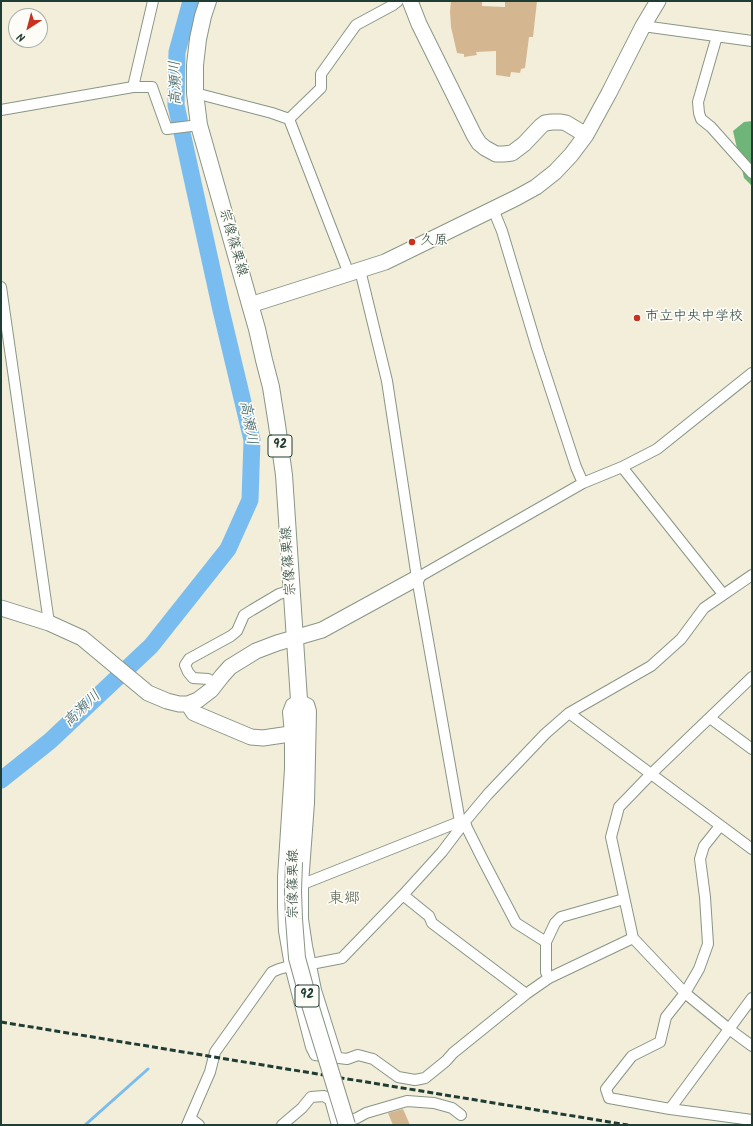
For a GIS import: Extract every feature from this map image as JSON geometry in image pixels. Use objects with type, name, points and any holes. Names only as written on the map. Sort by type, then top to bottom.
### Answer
[{"type":"main road","name":"宗像篠栗線","points":[[208,1],[198,39],[195,65],[195,126],[257,329],[271,387],[284,475],[299,699],[301,754],[293,891],[298,958],[308,998],[347,1123]]},
{"type":"street","points":[[133,87],[154,1]]},
{"type":"street","points":[[289,119],[321,88],[321,74],[356,25],[393,6],[398,1]]},
{"type":"street","points":[[410,1],[419,24],[474,135],[485,148],[496,154],[512,153],[524,144],[541,126],[545,123],[552,122],[566,123],[586,135]]},
{"type":"street","points":[[250,305],[385,262],[536,187],[555,172],[571,155],[586,135],[643,26],[658,1]]},
{"type":"street","points":[[643,26],[752,41]]},
{"type":"street","points":[[716,36],[698,102],[699,113],[701,119],[711,126],[752,173]]},
{"type":"street","points":[[1,110],[133,87],[152,87],[167,129],[195,126]]},
{"type":"street","points":[[195,93],[272,113],[289,119],[355,272],[387,380],[417,578],[464,821],[516,924],[546,942]]},
{"type":"street","points":[[493,209],[502,231],[537,348],[571,452],[584,483]]},
{"type":"street","points":[[1,287],[49,623]]},
{"type":"street","points":[[1,608],[49,623],[82,638],[148,693],[167,701],[179,704],[188,704],[198,700],[211,690],[230,667],[256,652],[277,643],[322,630],[584,483],[622,467],[657,449],[752,373]]},
{"type":"street","points":[[622,467],[723,594]]},
{"type":"street","points":[[198,1125],[188,1122],[210,1072],[215,1052],[272,972],[290,966],[311,964],[342,958],[442,852],[464,821],[545,734],[569,713],[651,666],[681,638],[704,608],[752,575]]},
{"type":"street","points":[[216,684],[208,679],[192,678],[185,665],[189,660],[237,631],[244,615],[279,594],[292,590]]},
{"type":"street","points":[[752,677],[618,807],[611,837],[633,938],[685,993],[752,1046]]},
{"type":"street","points":[[337,1057],[316,990],[303,919],[303,884],[309,803],[311,711],[309,704],[299,699],[290,704],[288,712],[290,734],[290,769],[283,877],[284,931],[290,966],[311,1047],[315,1055],[347,1059],[358,1055],[373,1059],[398,1077],[415,1080],[425,1078],[446,1061],[453,1053],[526,994],[549,978],[633,938]]},
{"type":"street","points":[[188,704],[194,713],[251,737],[263,738],[290,734]]},
{"type":"street","points":[[569,713],[752,849]]},
{"type":"street","points":[[710,718],[752,749]]},
{"type":"street","points":[[303,884],[464,821]]},
{"type":"street","points":[[720,826],[704,846],[700,859],[705,898],[708,944],[698,969],[685,993],[666,1017],[660,1042],[632,1056],[606,1089],[610,1098],[670,1109],[752,1120]]},
{"type":"street","points":[[403,895],[429,916],[432,922],[526,994]]},
{"type":"street","points":[[549,978],[546,972],[546,942],[555,923],[561,917],[624,899]]},
{"type":"street","points":[[670,1109],[752,998]]},
{"type":"street","points":[[282,1125],[311,1098],[324,1096],[330,1100],[347,1123],[366,1113],[407,1100],[434,1103],[452,1108],[461,1115]]},
{"type":"green space","points":[[752,121],[752,186],[744,178],[733,131],[744,122]]},
{"type":"building","points":[[451,1],[482,1],[482,6],[505,7],[505,1],[537,1],[533,37],[529,37],[525,68],[521,69],[520,73],[511,72],[510,77],[496,75],[496,51],[476,52],[477,55],[464,57],[464,54],[457,53],[451,27]]},
{"type":"building","points":[[403,1109],[410,1125],[393,1125],[388,1113]]},
{"type":"waterway","name":"高瀬川","points":[[1,780],[50,741],[151,646],[228,549],[250,500],[252,440],[221,310],[176,105],[177,52],[191,1]]},
{"type":"waterway","points":[[85,1125],[148,1069]]},
{"type":"railway","points":[[1,1022],[628,1125]]},
{"type":"place","name":"久原","points":[[412,242]]},
{"type":"place","name":"市立中央中学校","points":[[637,318]]},
{"type":"district","name":"東郷","points":[[344,900]]}]
